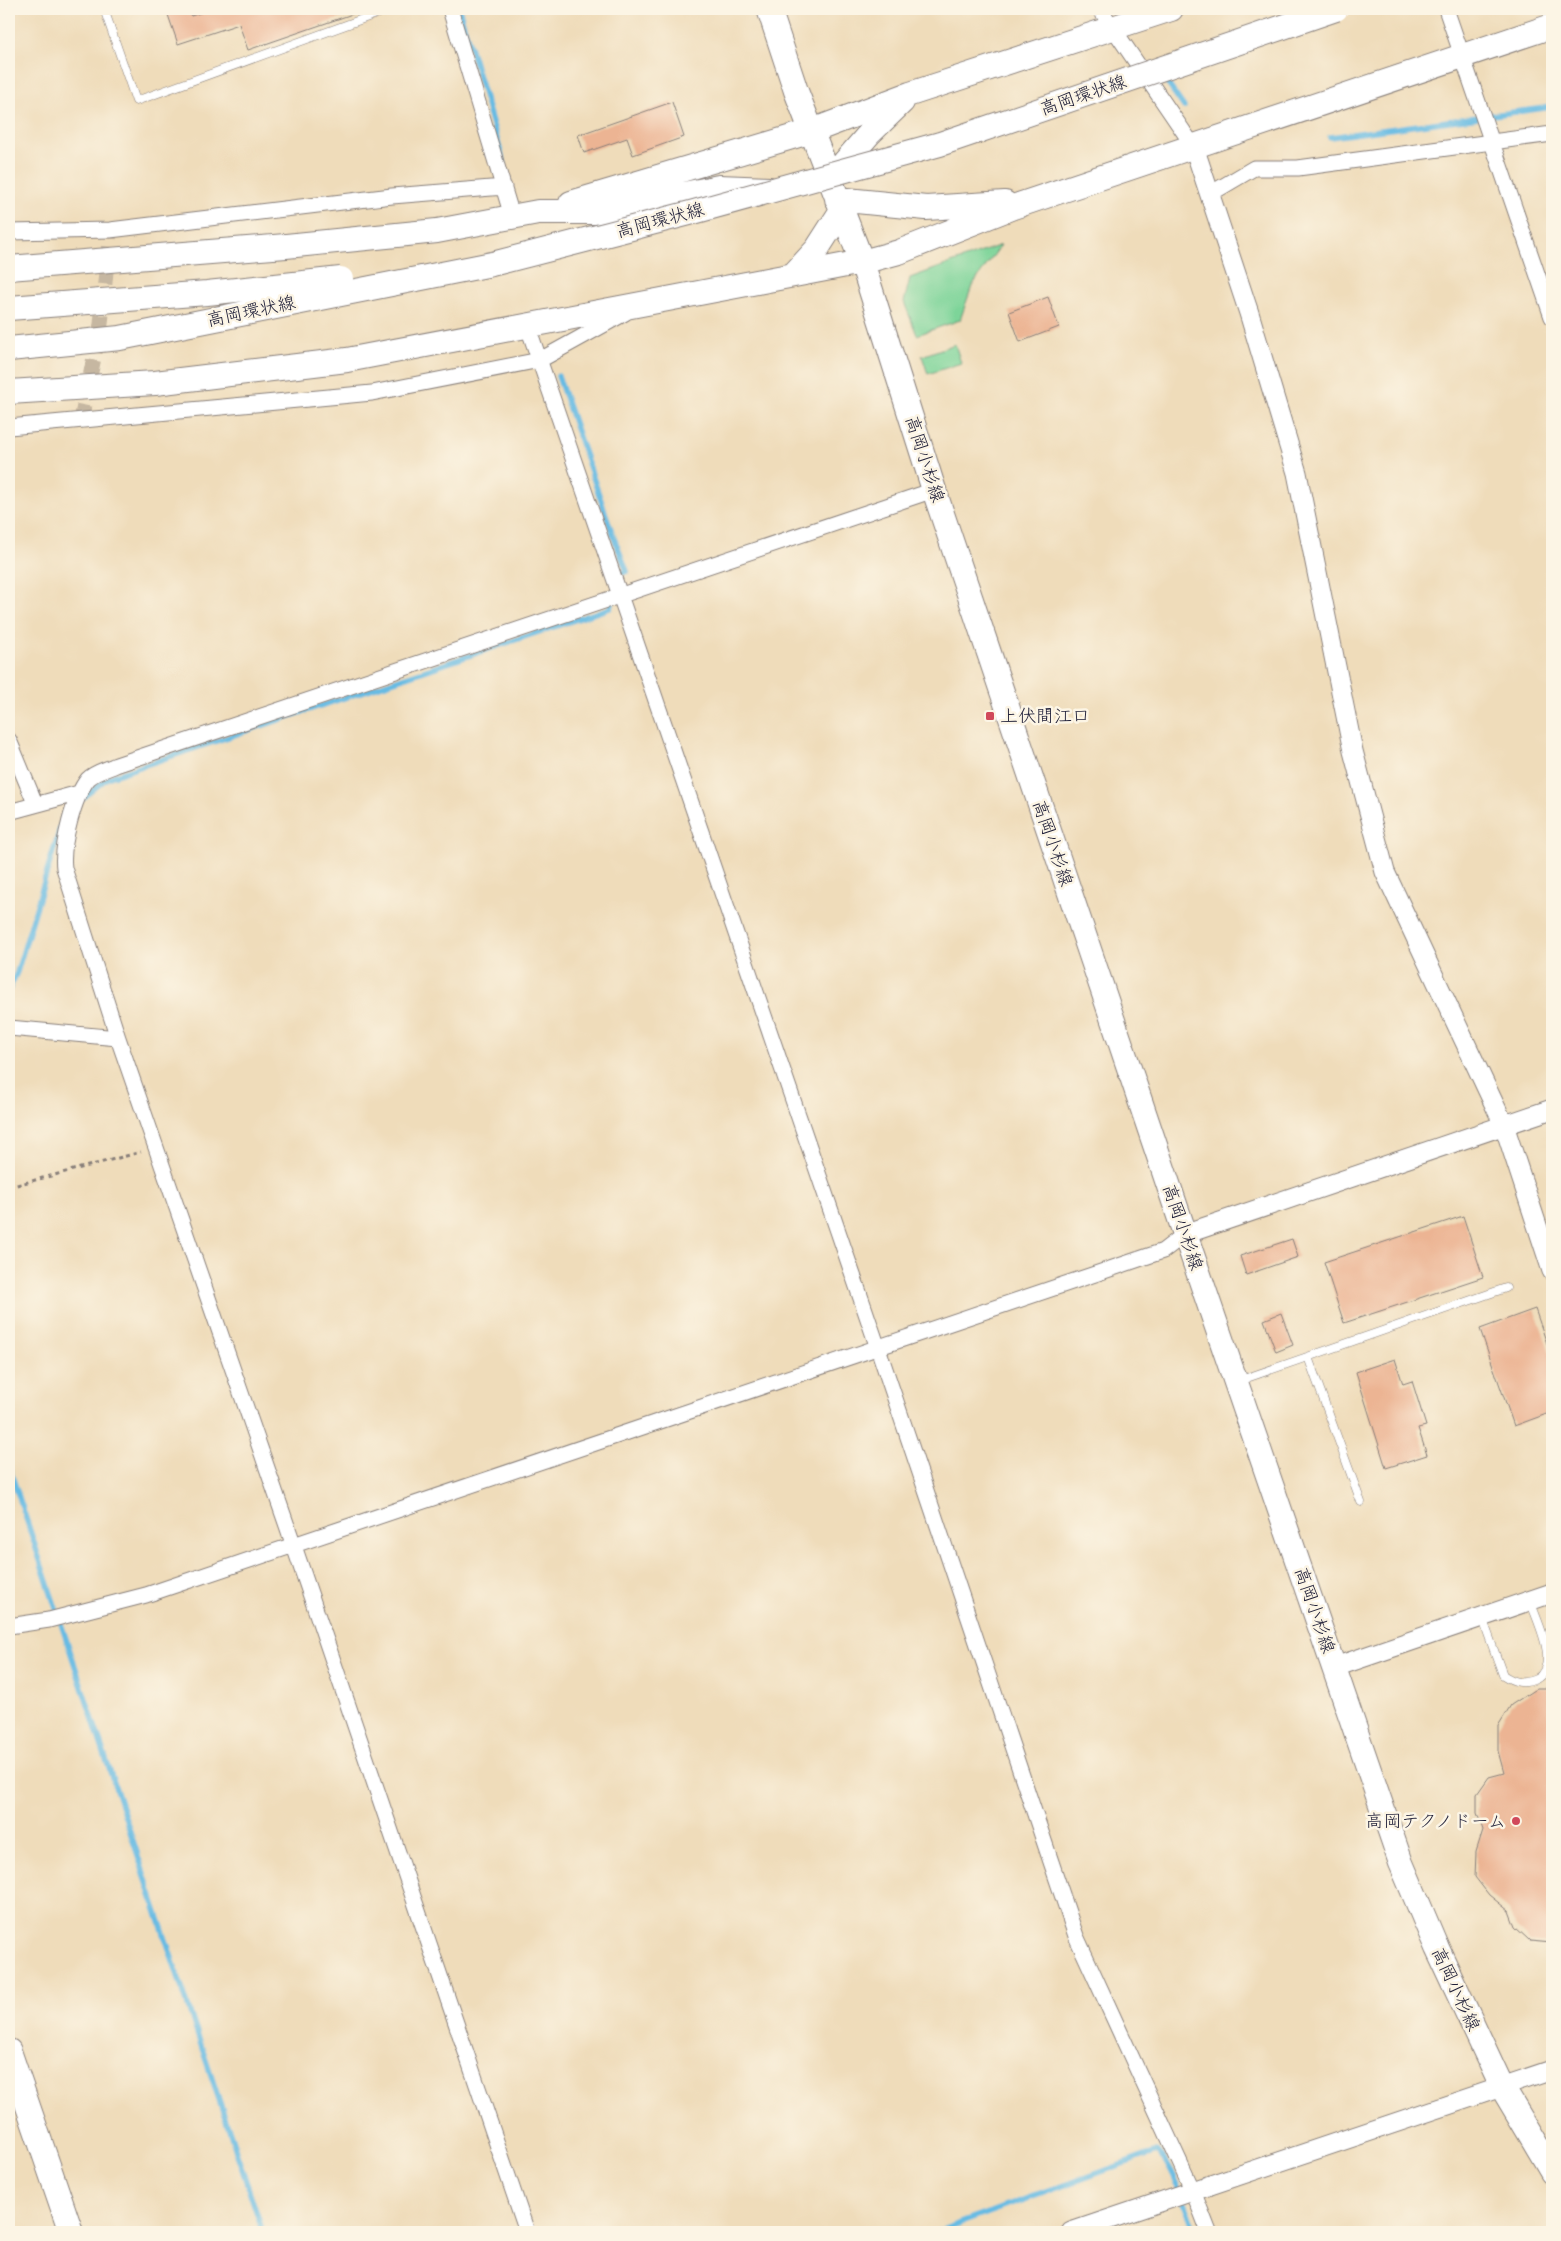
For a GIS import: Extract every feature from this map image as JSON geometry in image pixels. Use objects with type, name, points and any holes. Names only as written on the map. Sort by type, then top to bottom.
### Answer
[{"type":"main road","points":[[769,9],[812,132],[862,262]]},
{"type":"main road","points":[[9,268],[286,246],[437,231],[538,212],[812,132],[910,94],[1171,9]]},
{"type":"main road","name":"高岡環状線","points":[[9,349],[120,338],[492,264],[690,213],[940,144],[1336,9]]},
{"type":"main road","points":[[9,392],[155,384],[347,360],[862,262],[899,252],[1030,201],[1552,26]]},
{"type":"main road","points":[[793,275],[817,249],[836,194],[869,134],[910,94]]},
{"type":"main road","points":[[538,212],[595,212],[718,187],[836,194],[926,208],[1030,201]]},
{"type":"main road","name":"高岡小杉線","points":[[862,262],[934,490],[1185,1234],[1401,1863],[1437,1948],[1502,2087],[1552,2171]]},
{"type":"main road","name":"高岡環状線","points":[[9,308],[207,292],[492,264]]},
{"type":"main road","points":[[9,2051],[71,2232]]},
{"type":"street","points":[[450,9],[512,216]]},
{"type":"street","points":[[1100,9],[1194,147],[1249,313],[1297,472],[1353,751],[1385,872],[1504,1125],[1552,1271]]},
{"type":"street","points":[[1446,9],[1552,317]]},
{"type":"street","points":[[1210,194],[1254,168],[1298,168],[1552,134]]},
{"type":"street","points":[[9,232],[110,230],[392,196],[504,187]]},
{"type":"street","points":[[9,427],[372,393],[540,360],[643,304]]},
{"type":"street","points":[[528,327],[610,562],[617,595],[878,1348],[1076,1936],[1210,2232]]},
{"type":"street","points":[[527,2232],[294,1546],[118,1038],[64,868],[62,854],[79,793],[90,777],[116,765],[934,490]]},
{"type":"street","points":[[9,740],[35,803]]},
{"type":"street","points":[[9,812],[35,803],[79,793]]},
{"type":"street","points":[[9,1028],[118,1038]]},
{"type":"street","points":[[9,1626],[49,1620],[146,1596],[1163,1252],[1185,1234],[1552,1109]]},
{"type":"street","points":[[1335,1667],[1552,1593]]},
{"type":"street","points":[[1070,2232],[1552,2070]]},
{"type":"lane","points":[[104,9],[136,100],[390,9]]},
{"type":"lane","points":[[1236,1381],[1506,1288]]},
{"type":"lane","points":[[1308,1357],[1361,1502]]},
{"type":"lane","points":[[1482,1616],[1502,1676],[1514,1682],[1522,1683],[1534,1680],[1548,1668],[1550,1657],[1530,1600]]},
{"type":"path","points":[[9,1186],[156,1148]]},
{"type":"green space","points":[[1001,245],[972,286],[960,320],[917,335],[904,302],[910,278]]},
{"type":"green space","points":[[955,344],[961,363],[928,374],[922,356]]},
{"type":"building","points":[[166,9],[189,9],[191,16],[212,9],[361,9],[361,11],[248,50],[239,24],[178,44]]},
{"type":"building","points":[[672,102],[684,137],[633,155],[627,138],[584,153],[578,135]]},
{"type":"building","points":[[1048,297],[1059,327],[1020,342],[1009,312]]},
{"type":"building","points":[[1463,1216],[1483,1277],[1344,1323],[1324,1262]]},
{"type":"building","points":[[1292,1239],[1298,1257],[1246,1275],[1240,1256]]},
{"type":"building","points":[[1535,1309],[1552,1358],[1552,1412],[1514,1426],[1480,1329]]},
{"type":"building","points":[[1281,1313],[1293,1345],[1276,1352],[1264,1320]]},
{"type":"building","points":[[1395,1359],[1403,1384],[1412,1381],[1426,1426],[1418,1428],[1427,1455],[1386,1468],[1356,1372]]},
{"type":"building","name":"高岡テクノドーム","points":[[1537,1688],[1552,1688],[1552,1943],[1530,1941],[1515,1927],[1509,1911],[1489,1895],[1475,1877],[1476,1852],[1483,1830],[1477,1813],[1477,1794],[1489,1777],[1504,1773],[1498,1751],[1498,1726],[1511,1705]]},
{"type":"waterway","points":[[459,9],[504,163]]},
{"type":"waterway","points":[[1161,74],[1184,107]]},
{"type":"waterway","points":[[1330,137],[1552,107]]},
{"type":"waterway","points":[[558,376],[627,571],[618,575],[617,578]]},
{"type":"waterway","points":[[82,799],[107,778],[610,608],[612,601]]},
{"type":"waterway","points":[[9,990],[17,972],[64,815]]},
{"type":"waterway","points":[[9,1467],[263,2232]]},
{"type":"waterway","points":[[936,2232],[1156,2152],[1168,2166],[1174,2177],[1195,2232]]},
{"type":"tunnel","points":[[81,420],[101,324],[110,230]]},
{"type":"place","name":"上伏間江口","points":[[990,716]]},
{"type":"place","name":"高岡テクノドーム","points":[[1516,1821]]}]
